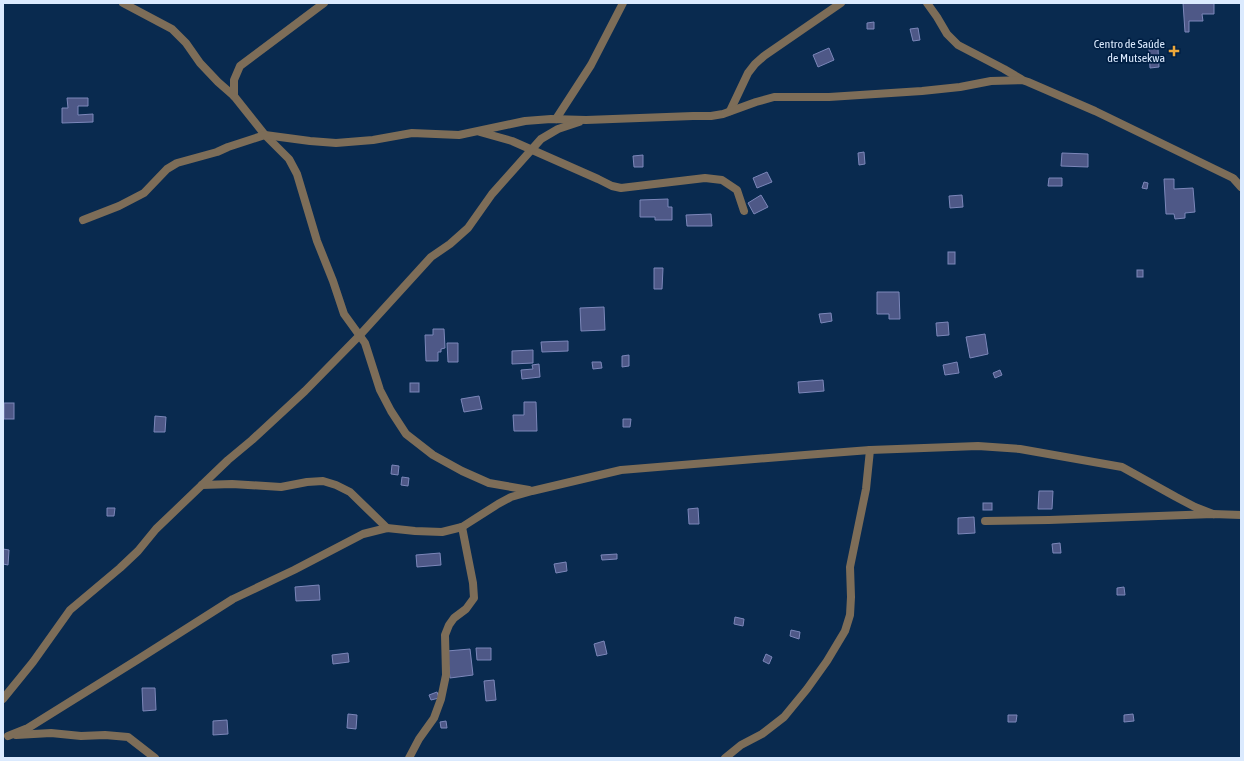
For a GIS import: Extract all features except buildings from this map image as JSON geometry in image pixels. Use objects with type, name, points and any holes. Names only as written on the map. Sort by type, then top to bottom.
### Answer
[{"type":"street","points":[[123,3],[172,28],[186,43],[200,63],[234,96],[265,135],[289,159],[297,174],[317,241],[344,314],[365,343],[380,390],[391,411],[406,434],[433,455],[462,471],[490,483],[532,491]]},
{"type":"street","points":[[234,96],[234,80],[240,66],[324,3]]},
{"type":"street","points":[[556,119],[592,65],[623,3]]},
{"type":"street","points":[[730,111],[748,73],[755,64],[764,56],[840,3]]},
{"type":"street","points":[[927,3],[947,34],[958,45],[1022,80],[1095,111],[1237,177],[1241,187]]},
{"type":"street","points":[[83,220],[119,206],[144,193],[167,169],[177,163],[217,152],[265,135],[336,143],[373,140],[412,134],[459,135],[525,121],[711,116],[774,97],[829,97],[960,87],[991,81],[1022,80]]},
{"type":"street","points":[[3,699],[33,662],[70,610],[120,568],[156,529],[228,460],[305,391],[359,336],[431,257],[450,244],[468,228],[492,194],[541,139],[558,129],[586,120]]},
{"type":"street","points":[[477,132],[512,141],[612,186],[621,188],[705,178],[722,180],[737,190],[744,211]]},
{"type":"street","points":[[6,736],[28,728],[233,599],[294,570],[363,534],[387,528],[442,532],[462,527],[498,504],[512,497],[621,470],[870,450],[978,446],[1020,449],[1122,466],[1176,497],[1213,514]]},
{"type":"street","points":[[725,758],[741,745],[762,734],[784,717],[820,672],[845,631],[850,615],[850,567],[866,489],[870,450]]},
{"type":"street","points":[[202,485],[232,484],[281,487],[307,482],[323,481],[336,484],[350,492],[387,528]]},
{"type":"street","points":[[985,521],[1213,514],[1241,515]]},
{"type":"street","points":[[409,758],[419,738],[434,718],[441,699],[446,675],[445,635],[449,625],[454,618],[466,609],[474,598],[473,583],[462,527]]},
{"type":"street","points":[[6,736],[50,733],[81,736],[105,735],[128,737],[155,758]]},
{"type":"place","name":"Centro de Saúde de Mutsekwa","points":[[1174,51]]}]
